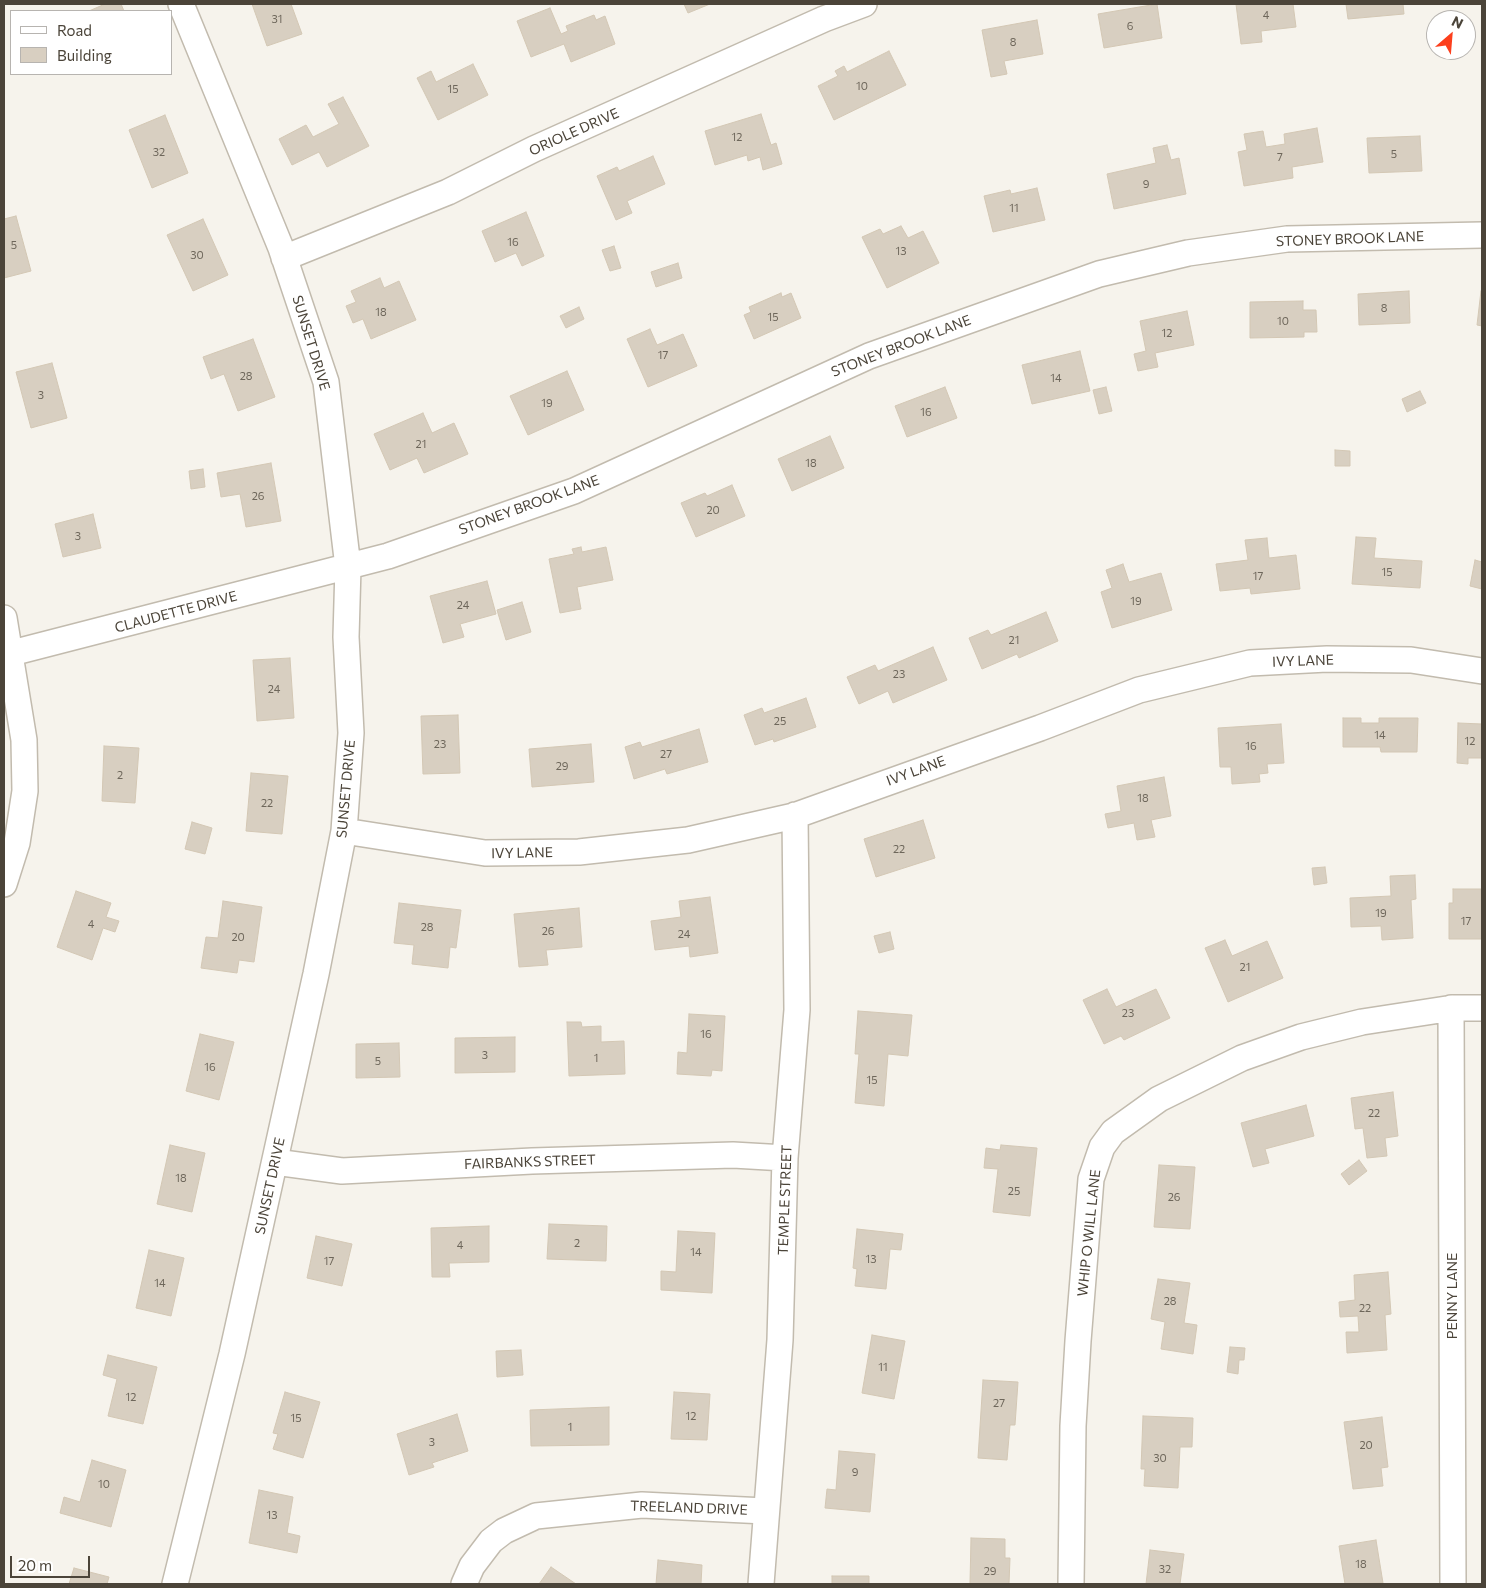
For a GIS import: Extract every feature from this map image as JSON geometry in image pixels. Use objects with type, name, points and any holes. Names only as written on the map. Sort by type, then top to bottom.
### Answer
[{"type":"street","name":"SUNSET DRIVE","points":[[175,1584],[232,1354],[275,1162],[344,831],[351,733],[346,637],[348,567],[326,382],[284,258],[181,4]]},
{"type":"street","name":"ORIOLE DRIVE","points":[[284,258],[448,192],[534,149],[824,19],[864,4]]},
{"type":"street","name":"STONEY BROOK LANE","points":[[348,567],[388,556],[574,491],[869,356],[1009,304],[1099,274],[1188,253],[1287,239],[1482,235]]},
{"type":"street","name":"CLAUDETTE DRIVE","points":[[7,655],[348,567]]},
{"type":"street","points":[[4,618],[7,655],[24,740],[25,791],[18,843],[4,884]]},
{"type":"street","name":"IVY LANE","points":[[344,831],[485,854],[579,852],[688,840],[796,816],[1040,728],[1139,690],[1250,663],[1327,659],[1411,660],[1482,671]]},
{"type":"street","name":"TEMPLE STREET","points":[[760,1584],[780,1340],[785,1158],[798,1010],[796,816]]},
{"type":"street","name":"WHIP O WILL LANE","points":[[1071,1584],[1073,1426],[1078,1341],[1091,1178],[1102,1146],[1113,1132],[1159,1099],[1242,1058],[1302,1037],[1362,1022],[1452,1008],[1482,1008]]},
{"type":"street","name":"PENNY LANE","points":[[1452,1008],[1453,1584]]},
{"type":"street","name":"FAIRBANKS STREET","points":[[275,1162],[342,1171],[532,1161],[733,1155],[785,1158]]},
{"type":"street","name":"TREELAND DRIVE","points":[[464,1584],[476,1559],[491,1541],[504,1531],[536,1516],[642,1504],[765,1511]]},
{"type":"building","points":[[105,4],[121,4],[124,10],[91,10]]},
{"type":"building","points":[[252,4],[291,4],[302,34],[267,46]]},
{"type":"building","points":[[684,4],[710,4],[688,13]]},
{"type":"building","points":[[1157,4],[1162,38],[1104,48],[1098,14]]},
{"type":"building","points":[[1236,4],[1293,4],[1296,27],[1261,31],[1262,42],[1241,44]]},
{"type":"building","points":[[1346,4],[1403,4],[1404,14],[1348,19]]},
{"type":"building","points":[[550,8],[561,34],[568,31],[566,26],[594,15],[596,20],[605,16],[615,44],[571,62],[564,44],[531,57],[517,21]]},
{"type":"building","points":[[1037,20],[1043,54],[1004,61],[1007,74],[991,77],[982,30]]},
{"type":"building","points":[[889,51],[906,85],[834,120],[818,86],[838,76],[835,71],[844,66],[847,72]]},
{"type":"building","points":[[473,64],[488,95],[438,120],[417,78],[431,71],[436,82]]},
{"type":"building","points":[[343,97],[369,146],[327,167],[319,152],[292,165],[279,139],[306,125],[313,137],[339,124],[328,104]]},
{"type":"building","points":[[761,114],[771,145],[776,143],[782,164],[763,170],[760,157],[748,161],[747,155],[715,165],[705,131]]},
{"type":"building","points":[[165,115],[188,173],[152,188],[129,130]]},
{"type":"building","points":[[1317,128],[1323,162],[1292,167],[1293,178],[1244,186],[1238,152],[1247,150],[1244,134],[1263,131],[1266,147],[1285,144],[1284,134]]},
{"type":"building","points":[[1420,136],[1422,171],[1369,173],[1367,138]]},
{"type":"building","points":[[1167,145],[1171,160],[1179,158],[1186,194],[1114,209],[1107,174],[1156,163],[1153,148]]},
{"type":"building","points":[[653,156],[665,184],[627,201],[632,213],[616,220],[597,176],[617,167],[619,171]]},
{"type":"building","points":[[1037,188],[1045,220],[993,232],[984,196],[1010,190],[1011,194]]},
{"type":"building","points":[[526,212],[544,256],[522,266],[516,253],[495,262],[482,231]]},
{"type":"building","points":[[16,216],[31,271],[4,278],[4,219]]},
{"type":"building","points":[[203,219],[228,275],[193,291],[167,235]]},
{"type":"building","points":[[901,226],[908,238],[923,231],[939,263],[887,288],[862,237],[880,229],[883,234]]},
{"type":"building","points":[[614,246],[621,268],[610,271],[602,250]]},
{"type":"building","points":[[678,263],[682,278],[656,287],[651,272]]},
{"type":"building","points":[[380,278],[384,288],[399,281],[416,320],[371,339],[363,319],[353,323],[346,306],[356,302],[351,291]]},
{"type":"building","points":[[1409,291],[1410,323],[1359,325],[1358,294]]},
{"type":"building","points":[[1482,291],[1482,326],[1477,325]]},
{"type":"building","points":[[781,293],[782,297],[791,293],[801,318],[754,339],[744,315],[751,312],[749,307]]},
{"type":"building","points":[[1303,301],[1303,310],[1316,310],[1317,332],[1304,332],[1304,337],[1250,338],[1250,302]]},
{"type":"building","points":[[579,307],[584,319],[566,328],[560,316]]},
{"type":"building","points":[[1187,311],[1194,345],[1155,353],[1158,367],[1138,371],[1134,354],[1146,351],[1140,321]]},
{"type":"building","points":[[650,329],[657,345],[683,334],[697,366],[648,387],[627,339]]},
{"type":"building","points":[[253,339],[275,397],[238,411],[224,374],[211,379],[203,357]]},
{"type":"building","points":[[1080,351],[1090,391],[1032,404],[1022,365]]},
{"type":"building","points":[[52,363],[67,418],[31,428],[16,372]]},
{"type":"building","points":[[567,371],[584,410],[528,435],[510,396]]},
{"type":"building","points":[[945,387],[957,418],[907,437],[895,406]]},
{"type":"building","points":[[1106,387],[1112,411],[1099,414],[1093,390]]},
{"type":"building","points":[[1420,391],[1426,403],[1407,412],[1402,399]]},
{"type":"building","points":[[423,413],[432,433],[454,423],[468,454],[424,473],[417,458],[390,470],[374,434]]},
{"type":"building","points":[[830,436],[844,468],[792,491],[778,459]]},
{"type":"building","points":[[1335,450],[1350,451],[1350,466],[1335,466]]},
{"type":"building","points":[[271,463],[281,521],[246,527],[240,494],[221,497],[217,473]]},
{"type":"building","points":[[203,469],[205,487],[191,489],[189,471]]},
{"type":"building","points":[[732,485],[745,516],[696,537],[681,503],[705,493],[707,496]]},
{"type":"building","points":[[93,514],[101,548],[63,557],[55,524]]},
{"type":"building","points":[[1356,537],[1376,538],[1374,558],[1422,561],[1420,588],[1352,584]]},
{"type":"building","points":[[1267,538],[1269,558],[1296,555],[1300,589],[1251,594],[1250,588],[1220,591],[1216,564],[1248,560],[1245,540]]},
{"type":"building","points":[[581,547],[582,552],[606,547],[613,580],[577,587],[581,609],[560,613],[549,559],[574,554],[572,549]]},
{"type":"building","points":[[1475,560],[1482,562],[1482,589],[1470,586]]},
{"type":"building","points":[[1123,564],[1129,582],[1161,573],[1172,610],[1112,628],[1101,592],[1112,588],[1106,570]]},
{"type":"building","points":[[487,581],[496,614],[460,624],[464,637],[443,643],[430,596]]},
{"type":"building","points":[[522,602],[531,632],[506,640],[497,610]]},
{"type":"building","points":[[1046,612],[1058,641],[1019,658],[1017,654],[982,669],[969,638],[988,630],[991,635]]},
{"type":"building","points":[[933,647],[947,680],[893,703],[888,691],[859,704],[847,677],[875,665],[878,671]]},
{"type":"building","points":[[290,658],[294,718],[257,721],[253,660]]},
{"type":"building","points":[[806,698],[816,727],[774,742],[773,739],[755,745],[744,715],[762,708],[764,713]]},
{"type":"building","points":[[458,715],[460,773],[423,774],[421,716]]},
{"type":"building","points":[[1343,718],[1361,718],[1361,723],[1379,723],[1379,718],[1418,718],[1417,752],[1381,752],[1380,747],[1343,747]]},
{"type":"building","points":[[1458,723],[1482,724],[1482,758],[1468,758],[1468,764],[1457,763]]},
{"type":"building","points":[[1281,724],[1284,763],[1267,764],[1268,773],[1259,774],[1260,782],[1232,784],[1231,767],[1220,767],[1218,728]]},
{"type":"building","points":[[699,729],[708,762],[667,774],[665,769],[634,779],[625,747],[640,742],[642,747]]},
{"type":"building","points":[[591,744],[594,782],[532,787],[529,749]]},
{"type":"building","points":[[104,746],[139,748],[135,803],[102,801]]},
{"type":"building","points":[[251,773],[288,776],[282,834],[246,831]]},
{"type":"building","points":[[1164,777],[1171,816],[1151,820],[1155,837],[1137,840],[1134,823],[1108,828],[1105,814],[1121,811],[1117,786]]},
{"type":"building","points":[[923,820],[935,858],[876,877],[864,839]]},
{"type":"building","points":[[192,822],[212,828],[205,854],[185,849]]},
{"type":"building","points":[[1325,867],[1327,883],[1314,885],[1312,868]]},
{"type":"building","points":[[1415,875],[1416,899],[1411,900],[1413,938],[1382,940],[1381,926],[1351,927],[1350,898],[1391,896],[1390,876]]},
{"type":"building","points":[[1453,889],[1481,889],[1482,939],[1449,939],[1449,903],[1453,903]]},
{"type":"building","points":[[76,891],[111,903],[106,917],[119,921],[115,932],[103,928],[92,960],[57,947]]},
{"type":"building","points":[[710,897],[718,953],[690,957],[689,946],[655,950],[651,921],[681,917],[679,901]]},
{"type":"building","points":[[223,901],[262,907],[254,962],[239,960],[237,973],[201,968],[206,937],[218,938]]},
{"type":"building","points":[[399,903],[461,910],[456,948],[450,947],[448,968],[412,964],[414,945],[394,943]]},
{"type":"building","points":[[579,908],[582,947],[546,950],[548,965],[519,967],[514,914]]},
{"type":"building","points":[[890,932],[894,949],[879,953],[874,936]]},
{"type":"building","points":[[1225,940],[1232,956],[1267,941],[1283,978],[1228,1002],[1205,948]]},
{"type":"building","points":[[1107,989],[1116,1007],[1156,989],[1170,1018],[1124,1040],[1121,1036],[1104,1044],[1083,1000]]},
{"type":"building","points":[[858,1011],[912,1015],[908,1056],[888,1054],[884,1106],[855,1103],[859,1054],[855,1054]]},
{"type":"building","points":[[689,1014],[725,1016],[722,1071],[712,1070],[711,1076],[677,1074],[678,1052],[687,1053]]},
{"type":"building","points":[[567,1022],[581,1022],[582,1027],[601,1026],[601,1042],[624,1041],[625,1074],[569,1076]]},
{"type":"building","points":[[200,1034],[234,1042],[219,1100],[186,1091]]},
{"type":"building","points":[[515,1037],[515,1072],[455,1073],[455,1038]]},
{"type":"building","points":[[399,1043],[400,1077],[356,1078],[356,1044]]},
{"type":"building","points":[[1393,1092],[1398,1136],[1385,1138],[1387,1156],[1367,1158],[1363,1128],[1355,1129],[1351,1098]]},
{"type":"building","points":[[1306,1105],[1314,1136],[1265,1149],[1269,1163],[1253,1167],[1241,1123]]},
{"type":"building","points":[[170,1145],[205,1153],[192,1212],[157,1204]]},
{"type":"building","points":[[1001,1145],[1037,1148],[1030,1216],[993,1212],[998,1169],[984,1168],[986,1148],[1000,1150]]},
{"type":"building","points":[[1359,1160],[1367,1171],[1349,1185],[1341,1174]]},
{"type":"building","points":[[1159,1165],[1195,1167],[1190,1229],[1154,1227]]},
{"type":"building","points":[[549,1224],[607,1226],[606,1261],[547,1259]]},
{"type":"building","points":[[489,1226],[489,1262],[449,1263],[450,1277],[432,1277],[431,1228]]},
{"type":"building","points":[[857,1229],[903,1234],[901,1250],[890,1249],[886,1289],[855,1286],[857,1269],[853,1268]]},
{"type":"building","points":[[678,1231],[715,1233],[712,1293],[661,1290],[661,1271],[676,1272]]},
{"type":"building","points":[[316,1236],[352,1244],[342,1286],[307,1278]]},
{"type":"building","points":[[149,1250],[184,1258],[171,1316],[136,1308]]},
{"type":"building","points":[[1388,1272],[1391,1314],[1385,1315],[1387,1350],[1347,1353],[1346,1332],[1359,1332],[1358,1316],[1340,1317],[1339,1302],[1355,1300],[1354,1275]]},
{"type":"building","points":[[1158,1279],[1190,1283],[1184,1323],[1197,1325],[1193,1354],[1161,1349],[1165,1322],[1151,1319]]},
{"type":"building","points":[[872,1335],[905,1341],[894,1399],[862,1393]]},
{"type":"building","points":[[1230,1347],[1245,1348],[1244,1360],[1239,1360],[1238,1374],[1227,1372]]},
{"type":"building","points":[[521,1350],[523,1375],[497,1377],[496,1351]]},
{"type":"building","points":[[108,1355],[157,1367],[143,1424],[108,1416],[117,1379],[103,1375]]},
{"type":"building","points":[[983,1380],[1018,1382],[1015,1425],[1010,1425],[1007,1460],[978,1458]]},
{"type":"building","points":[[285,1392],[320,1402],[303,1458],[273,1449],[278,1434],[273,1433]]},
{"type":"building","points":[[674,1392],[710,1394],[707,1440],[671,1439]]},
{"type":"building","points":[[609,1407],[609,1445],[531,1446],[530,1410]]},
{"type":"building","points":[[457,1414],[468,1451],[432,1463],[434,1467],[409,1475],[397,1434]]},
{"type":"building","points":[[1143,1416],[1193,1418],[1192,1447],[1180,1447],[1178,1488],[1144,1486],[1145,1469],[1141,1469]]},
{"type":"building","points":[[1382,1417],[1388,1467],[1381,1468],[1383,1486],[1353,1489],[1344,1422]]},
{"type":"building","points":[[839,1451],[875,1454],[870,1512],[825,1508],[827,1489],[836,1490]]},
{"type":"building","points":[[92,1460],[126,1470],[111,1527],[60,1513],[64,1497],[80,1502]]},
{"type":"building","points":[[259,1490],[293,1497],[287,1533],[300,1536],[297,1553],[249,1543]]},
{"type":"building","points":[[971,1538],[1005,1539],[1005,1558],[1010,1558],[1009,1584],[970,1584]]},
{"type":"building","points":[[1376,1540],[1383,1583],[1345,1584],[1339,1546]]},
{"type":"building","points":[[1150,1550],[1184,1554],[1180,1584],[1146,1584]]},
{"type":"building","points":[[658,1560],[702,1565],[701,1584],[656,1584]]},
{"type":"building","points":[[551,1567],[576,1584],[539,1584]]},
{"type":"building","points":[[74,1568],[109,1577],[107,1584],[69,1584]]},
{"type":"building","points":[[832,1576],[869,1576],[869,1584],[832,1584]]}]
